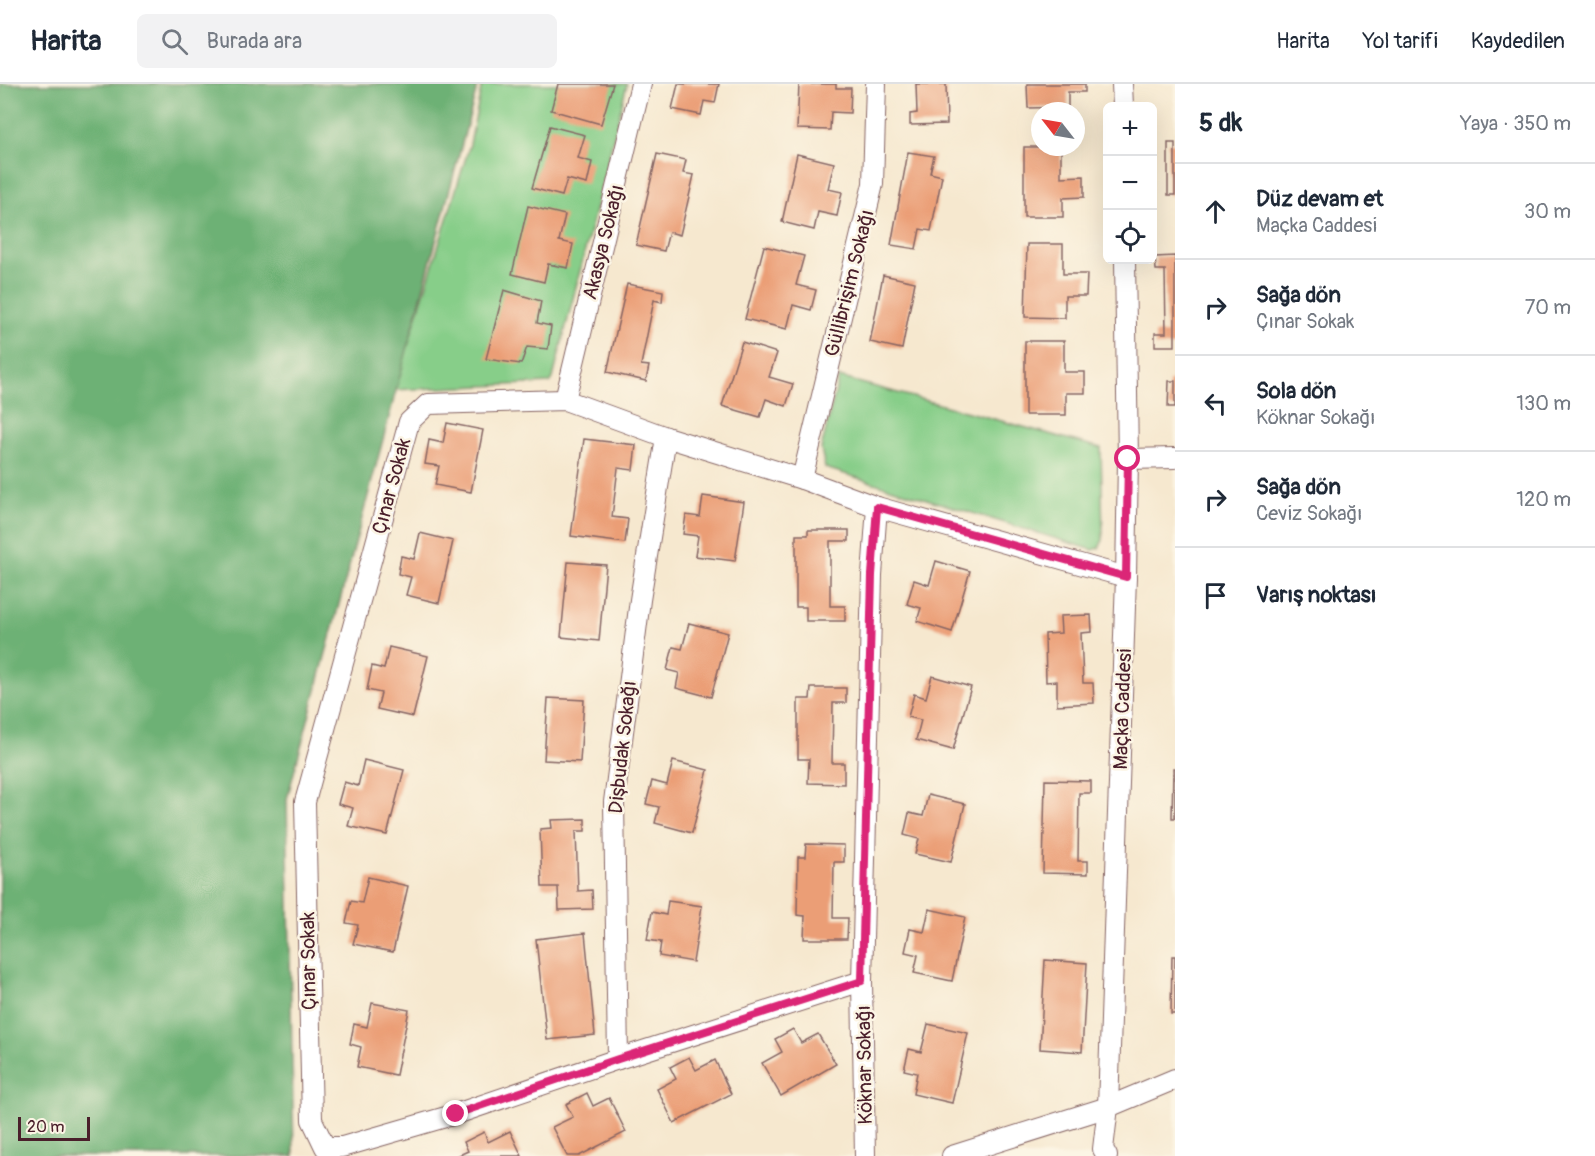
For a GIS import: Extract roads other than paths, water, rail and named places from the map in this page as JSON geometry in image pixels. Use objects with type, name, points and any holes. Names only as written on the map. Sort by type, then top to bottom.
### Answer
[{"type":"street","name":"Akasya Sokağı","points":[[564,400],[641,84]]},
{"type":"street","name":"Güllibrişim Sokağı","points":[[802,478],[873,184],[876,84]]},
{"type":"street","points":[[1122,84],[1123,102]]},
{"type":"street","name":"Maçka Caddesi","points":[[1107,1156],[1103,1149],[1108,1107],[1126,577],[1128,459],[1125,264]]},
{"type":"street","name":"Çınar Sokak","points":[[618,1059],[456,1114],[342,1147],[324,1147],[312,1120],[305,802],[409,422],[428,404],[564,400],[666,437],[802,478],[877,507],[1126,577]]},
{"type":"street","name":"Dişbudak Sokağı","points":[[618,1059],[614,802],[639,600],[666,437]]},
{"type":"street","points":[[1128,459],[1175,458]]},
{"type":"street","name":"Köknar Sokağı","points":[[865,1156],[862,981],[872,575],[877,507]]},
{"type":"street","points":[[618,1059],[862,981]]},
{"type":"street","points":[[952,1156],[1108,1107],[1175,1079]]}]
